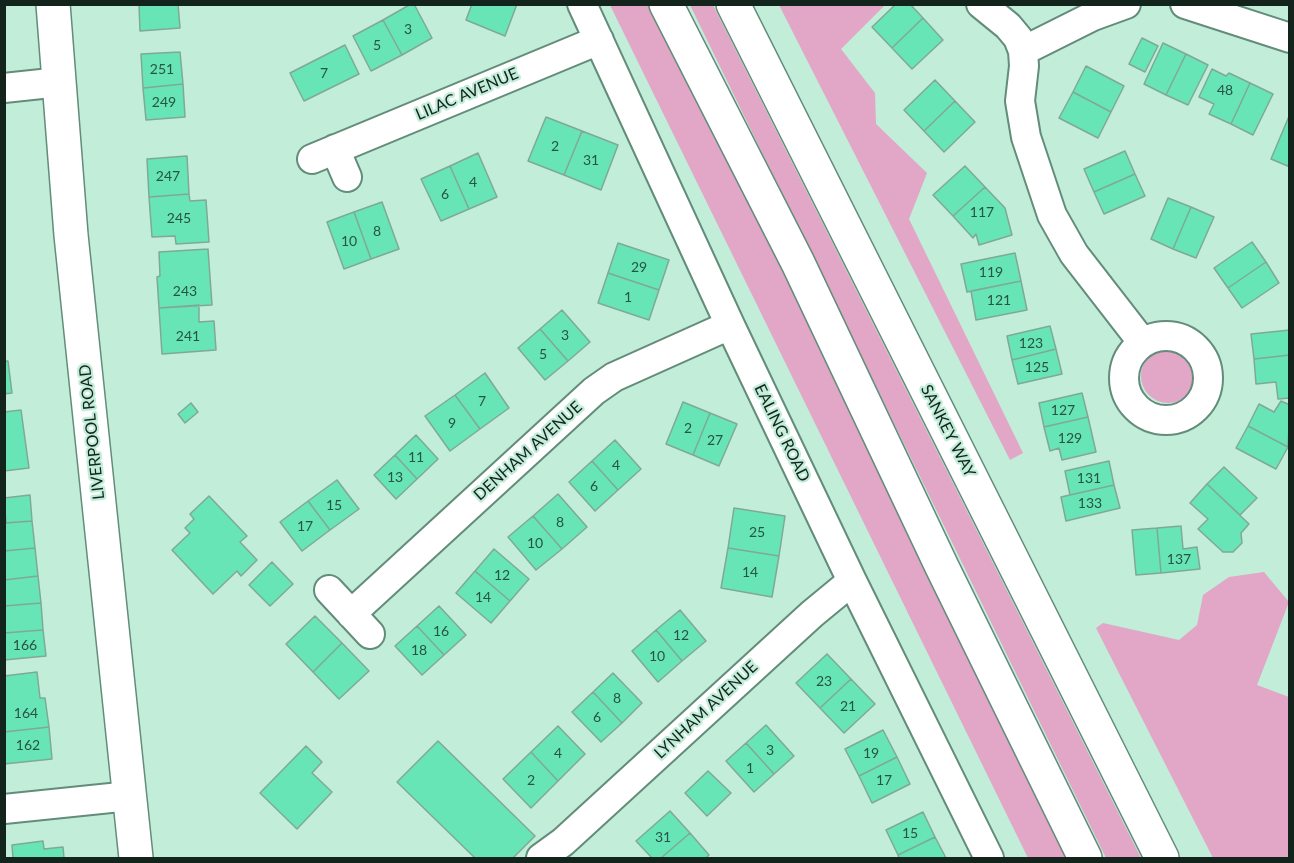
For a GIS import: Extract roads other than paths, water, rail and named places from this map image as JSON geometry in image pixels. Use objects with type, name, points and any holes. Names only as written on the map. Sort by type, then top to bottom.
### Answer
[{"type":"main road","name":"LIVERPOOL ROAD","points":[[53,4],[71,235],[136,858]]},
{"type":"main road","points":[[666,4],[798,263],[937,557],[1085,858]]},
{"type":"main road","name":"SANKEY WAY","points":[[733,4],[1162,858]]},
{"type":"street","name":"EALING ROAD","points":[[582,4],[730,325],[852,581],[989,858]]},
{"type":"street","points":[[981,4],[1008,26],[1018,38],[1023,51],[1024,66],[1020,101],[1026,137],[1052,215],[1074,254],[1143,343]]},
{"type":"street","points":[[1023,51],[1093,16],[1126,4]]},
{"type":"street","points":[[1185,4],[1290,38]]},
{"type":"street","name":"LILAC AVENUE","points":[[347,177],[323,154],[599,40]]},
{"type":"street","points":[[4,88],[60,82]]},
{"type":"street","name":"DENHAM AVENUE","points":[[329,590],[361,624],[594,392],[614,377],[730,325]]},
{"type":"street","name":"LYNHAM AVENUE","points":[[561,853],[812,614],[852,581]]},
{"type":"street","points":[[4,809],[130,796]]}]
